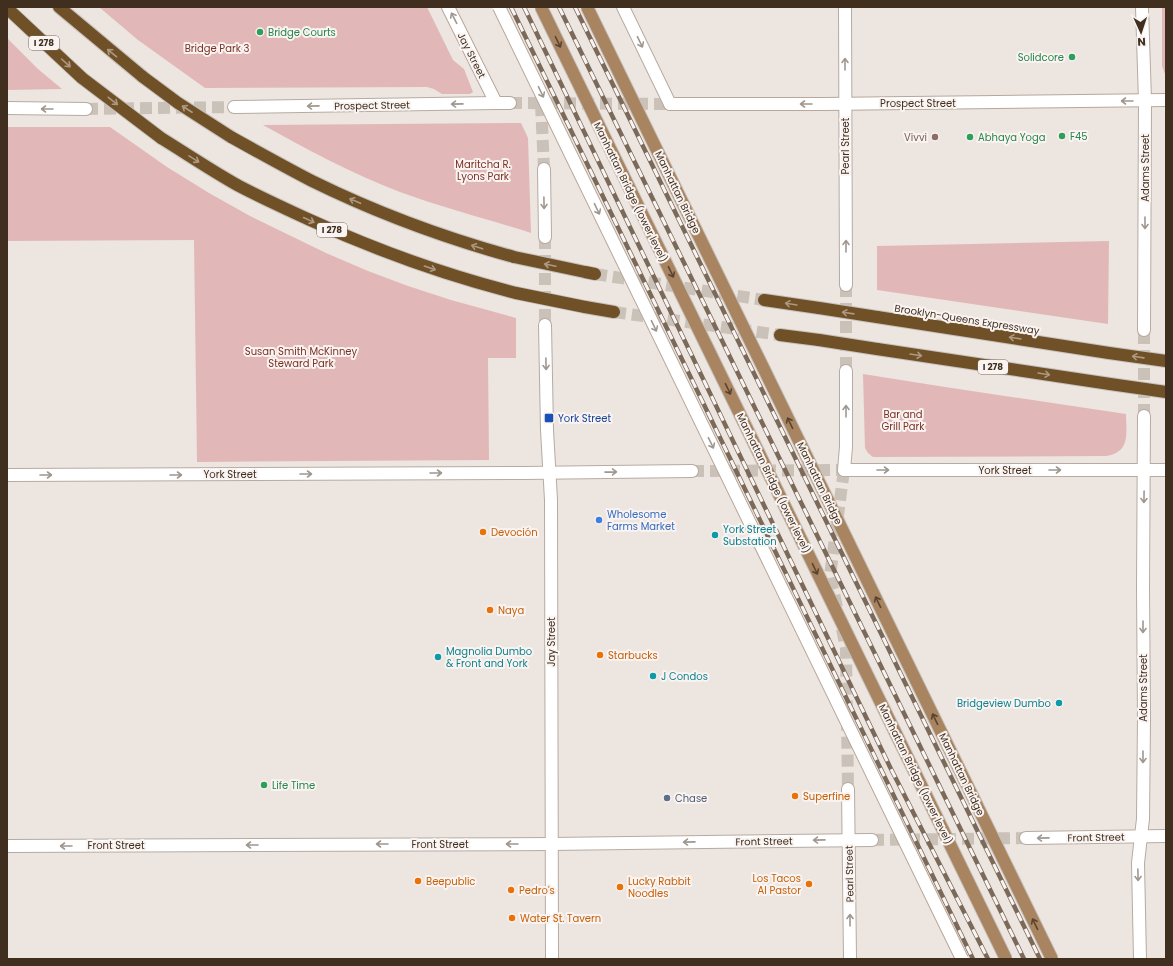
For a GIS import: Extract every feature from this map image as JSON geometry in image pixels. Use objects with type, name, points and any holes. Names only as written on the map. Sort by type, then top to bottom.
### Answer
[{"type":"highway","points":[[59,7],[143,78],[178,103],[231,137],[311,180],[396,218],[446,237],[514,257],[590,273]]},
{"type":"highway","name":"I 278","points":[[7,8],[82,78],[161,138],[240,186],[332,230],[388,253],[431,268],[480,284],[516,293],[614,312]]},
{"type":"highway","name":"Brooklyn-Queens Expressway","points":[[764,300],[1166,361]]},
{"type":"highway","name":"I 278","points":[[780,335],[1166,392]]},
{"type":"main road","name":"Manhattan Bridge (lower level)","points":[[541,7],[1006,959]]},
{"type":"main road","name":"Manhattan Bridge","points":[[587,7],[1052,959]]},
{"type":"street","name":"Jay Street","points":[[448,7],[496,103]]},
{"type":"street","points":[[499,7],[962,959]]},
{"type":"street","name":"Prospect Street","points":[[623,7],[670,104],[1166,100]]},
{"type":"street","name":"Pearl Street","points":[[845,7],[846,285]]},
{"type":"street","name":"Adams Street","points":[[1142,7],[1145,100],[1144,330]]},
{"type":"street","name":"Prospect Street","points":[[234,107],[510,104]]},
{"type":"street","points":[[7,108],[86,109]]},
{"type":"street","points":[[544,169],[545,236]]},
{"type":"street","name":"Jay Street","points":[[545,325],[547,430],[551,500],[552,959]]},
{"type":"street","name":"York Street","points":[[846,371],[846,447],[844,470],[1166,470]]},
{"type":"street","name":"Adams Street","points":[[1140,959],[1138,863],[1143,819],[1144,750],[1144,416]]},
{"type":"street","name":"York Street","points":[[7,475],[692,471]]},
{"type":"street","name":"Pearl Street","points":[[848,789],[850,959]]},
{"type":"street","name":"Front Street","points":[[1026,838],[1166,836]]},
{"type":"street","name":"Front Street","points":[[7,846],[551,844],[872,840]]},
{"type":"green space","name":"Bridge Park 3","points":[[99,7],[427,7],[453,60],[464,69],[473,92],[470,94],[442,94],[427,87],[205,88],[138,40]]},
{"type":"green space","points":[[1162,7],[1166,7],[1166,77],[1162,66]]},
{"type":"green space","points":[[7,38],[38,69],[62,89],[7,90]]},
{"type":"green space","name":"Maritcha R. Lyons Park","points":[[521,123],[528,138],[531,233],[433,203],[382,185],[331,161],[263,125]]},
{"type":"green space","name":"Susan Smith McKinney Steward Park","points":[[7,127],[110,127],[167,167],[209,193],[250,216],[326,253],[408,286],[451,300],[516,318],[516,358],[488,358],[489,460],[197,462],[194,240],[7,241]]},
{"type":"green space","points":[[1109,241],[1108,324],[877,290],[877,246]]},
{"type":"green space","name":"Bar and Grill Park","points":[[863,374],[1126,414],[1125,441],[1120,450],[1114,454],[1106,456],[873,457],[865,448]]},
{"type":"tunnel","points":[[510,103],[670,104]]},
{"type":"tunnel","points":[[541,104],[544,169]]},
{"type":"tunnel","points":[[86,109],[234,107]]},
{"type":"tunnel","points":[[545,237],[545,325]]},
{"type":"tunnel","points":[[595,274],[764,300]]},
{"type":"tunnel","points":[[846,285],[846,371]]},
{"type":"tunnel","points":[[614,312],[780,335]]},
{"type":"tunnel","points":[[1144,330],[1144,416]]},
{"type":"tunnel","points":[[837,607],[830,576],[844,470]]},
{"type":"tunnel","points":[[692,471],[844,470]]},
{"type":"tunnel","points":[[842,629],[846,648],[848,789]]},
{"type":"tunnel","points":[[872,840],[1026,838]]},
{"type":"railway","points":[[511,7],[973,959]]},
{"type":"railway","points":[[524,7],[890,767],[988,959]]},
{"type":"railway","points":[[559,7],[1024,959]]},
{"type":"railway","points":[[575,7],[1040,959]]},
{"type":"place","name":"Bridge Courts","points":[[260,32]]},
{"type":"place","name":"Solidcore","points":[[1072,57]]},
{"type":"place","name":"F45","points":[[1062,136]]},
{"type":"place","name":"Vivvi","points":[[935,137]]},
{"type":"place","name":"Abhaya Yoga","points":[[970,137]]},
{"type":"place","name":"York Street","points":[[549,418]]},
{"type":"place","name":"Wholesome Farms Market","points":[[599,520]]},
{"type":"place","name":"Devoción","points":[[483,532]]},
{"type":"place","name":"York Street Substation","points":[[715,535]]},
{"type":"place","name":"Naya","points":[[490,610]]},
{"type":"place","name":"Starbucks","points":[[600,655]]},
{"type":"place","name":"Magnolia Dumbo & Front and York","points":[[438,657]]},
{"type":"place","name":"J Condos","points":[[653,676]]},
{"type":"place","name":"Bridgeview Dumbo","points":[[1059,703]]},
{"type":"place","name":"Life Time","points":[[264,785]]},
{"type":"place","name":"Superfine","points":[[795,796]]},
{"type":"place","name":"Chase","points":[[667,798]]},
{"type":"place","name":"Beepublic","points":[[418,881]]},
{"type":"place","name":"Los Tacos Al Pastor","points":[[809,884]]},
{"type":"place","name":"Lucky Rabbit Noodles","points":[[620,887]]},
{"type":"place","name":"Pedro's","points":[[511,890]]},
{"type":"place","name":"Water St. Tavern","points":[[512,918]]}]
